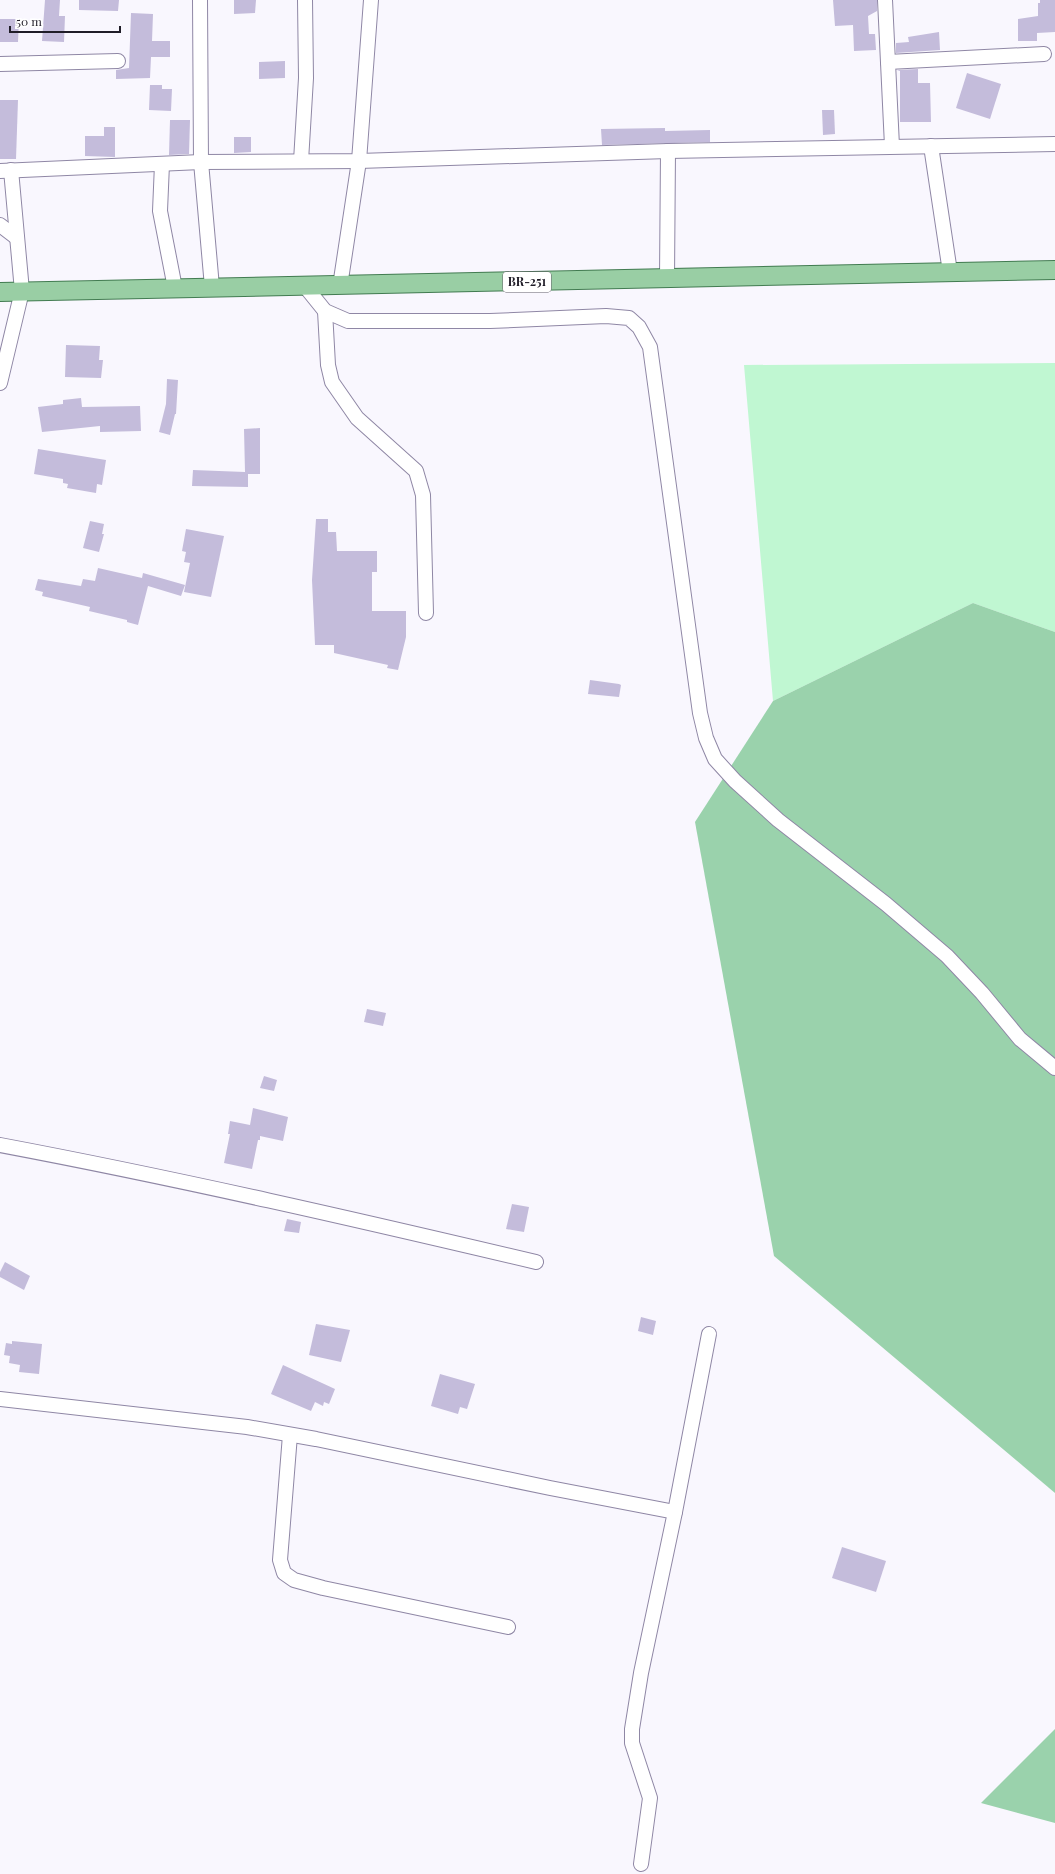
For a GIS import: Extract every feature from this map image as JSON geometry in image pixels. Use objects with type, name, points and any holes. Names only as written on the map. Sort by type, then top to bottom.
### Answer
[{"type":"main road","name":"BR-251","points":[[0,292],[1055,270]]},
{"type":"street","points":[[200,0],[201,162],[212,287]]},
{"type":"street","points":[[301,161],[306,78],[305,0]]},
{"type":"street","points":[[340,286],[359,161],[371,0]]},
{"type":"street","points":[[885,0],[892,146]]},
{"type":"street","points":[[888,62],[1044,54]]},
{"type":"street","points":[[0,64],[118,60]]},
{"type":"street","points":[[0,383],[22,291],[17,238],[6,170],[201,162],[359,161],[668,151],[1055,144]]},
{"type":"street","points":[[931,146],[950,272]]},
{"type":"street","points":[[667,278],[668,151]]},
{"type":"street","points":[[162,164],[160,211],[175,288]]},
{"type":"street","points":[[0,225],[17,238]]},
{"type":"street","points":[[304,286],[325,311],[348,321],[490,321],[606,316],[629,318],[639,327],[650,348],[700,713],[706,738],[715,759],[735,782],[778,820],[886,904],[947,956],[982,993],[1020,1039],[1032,1051],[1055,1068]]},
{"type":"street","points":[[325,311],[328,364],[332,382],[357,418],[416,471],[423,495],[426,613]]},
{"type":"street","points":[[0,1144],[112,1166],[380,1225],[536,1262]]},
{"type":"street","points":[[641,1864],[650,1798],[632,1743],[632,1729],[641,1673],[675,1512],[709,1334]]},
{"type":"street","points":[[0,1399],[232,1425],[290,1434],[550,1488],[675,1512]]},
{"type":"street","points":[[290,1434],[280,1560],[284,1573],[294,1580],[323,1588],[508,1627]]},
{"type":"green space","points":[[1055,363],[1055,632],[973,603],[773,701],[744,365]]},
{"type":"green space","points":[[973,603],[1055,632],[1055,1493],[774,1256],[695,822],[773,701]]},
{"type":"green space","points":[[1055,1729],[1055,1823],[981,1803]]},
{"type":"building","points":[[45,0],[60,0],[59,16],[65,16],[64,42],[42,41]]},
{"type":"building","points":[[79,0],[119,0],[118,11],[79,10]]},
{"type":"building","points":[[234,0],[256,0],[255,13],[234,14]]},
{"type":"building","points":[[833,0],[877,0],[877,11],[868,16],[869,34],[875,34],[876,50],[854,51],[853,25],[835,26]]},
{"type":"building","points":[[1040,0],[1055,0],[1055,32],[1037,33],[1037,41],[1018,41],[1018,19],[1038,16],[1038,3],[1040,3]]},
{"type":"building","points":[[131,13],[153,14],[152,41],[170,41],[170,57],[151,57],[150,78],[116,79],[116,70],[129,68]]},
{"type":"building","points":[[0,19],[19,19],[18,42],[0,42]]},
{"type":"building","points":[[939,32],[940,50],[896,53],[896,43],[909,42],[908,37]]},
{"type":"building","points":[[285,61],[285,78],[259,79],[259,62]]},
{"type":"building","points":[[918,69],[918,83],[930,83],[931,122],[900,122],[900,71],[897,70]]},
{"type":"building","points":[[967,73],[1001,84],[990,119],[956,108]]},
{"type":"building","points":[[150,85],[162,85],[162,89],[172,89],[171,111],[149,110]]},
{"type":"building","points":[[0,100],[18,100],[16,159],[0,159]]},
{"type":"building","points":[[822,110],[834,110],[835,134],[823,135]]},
{"type":"building","points":[[170,120],[190,120],[189,154],[169,155]]},
{"type":"building","points":[[104,127],[115,127],[115,157],[85,156],[85,136],[104,136]]},
{"type":"building","points":[[665,128],[665,131],[710,130],[710,142],[602,145],[601,129]]},
{"type":"building","points":[[234,137],[251,137],[251,152],[234,153]]},
{"type":"building","points":[[66,345],[100,346],[99,360],[103,360],[101,378],[65,377]]},
{"type":"building","points":[[167,379],[178,380],[176,414],[170,435],[159,432],[166,404]]},
{"type":"building","points":[[81,398],[82,407],[140,406],[141,431],[100,432],[100,426],[42,432],[38,407],[63,404],[63,400]]},
{"type":"building","points":[[260,428],[260,474],[248,474],[248,487],[192,486],[193,470],[245,472],[244,429]]},
{"type":"building","points":[[38,449],[106,460],[102,485],[97,484],[96,493],[67,488],[68,484],[63,483],[63,479],[34,474]]},
{"type":"building","points":[[316,519],[328,519],[328,532],[336,532],[337,551],[377,551],[377,572],[372,572],[372,611],[406,611],[406,637],[398,670],[387,668],[388,665],[334,653],[334,645],[315,645],[312,580]]},
{"type":"building","points":[[90,521],[104,524],[102,534],[104,534],[99,552],[83,548]]},
{"type":"building","points":[[186,529],[224,536],[211,597],[184,592],[190,563],[184,562],[186,552],[182,551]]},
{"type":"building","points":[[98,568],[142,578],[143,573],[185,585],[181,596],[148,586],[138,625],[127,622],[127,620],[89,611],[90,607],[42,596],[43,592],[35,590],[38,579],[81,586],[83,579],[95,581]]},
{"type":"building","points":[[590,680],[621,685],[619,697],[588,694]]},
{"type":"building","points":[[367,1009],[386,1013],[383,1026],[364,1022]]},
{"type":"building","points":[[264,1076],[277,1080],[274,1091],[260,1088]]},
{"type":"building","points":[[253,1108],[288,1117],[283,1141],[260,1136],[252,1169],[224,1163],[230,1134],[228,1134],[230,1121],[250,1125]]},
{"type":"building","points":[[512,1204],[529,1207],[524,1232],[506,1229]]},
{"type":"building","points":[[287,1219],[301,1222],[299,1233],[284,1231]]},
{"type":"building","points":[[5,1262],[30,1276],[24,1290],[0,1277],[0,1272]]},
{"type":"building","points":[[641,1317],[656,1321],[653,1335],[638,1331]]},
{"type":"building","points":[[316,1324],[350,1330],[341,1362],[309,1355]]},
{"type":"building","points":[[12,1341],[42,1344],[39,1374],[19,1372],[20,1365],[9,1363],[10,1356],[4,1355],[6,1343],[12,1344]]},
{"type":"building","points":[[283,1365],[335,1389],[329,1404],[324,1402],[323,1406],[315,1402],[311,1411],[271,1394]]},
{"type":"building","points":[[440,1374],[475,1384],[467,1409],[460,1407],[458,1414],[431,1406]]},
{"type":"building","points":[[842,1547],[886,1561],[876,1592],[832,1578]]}]
